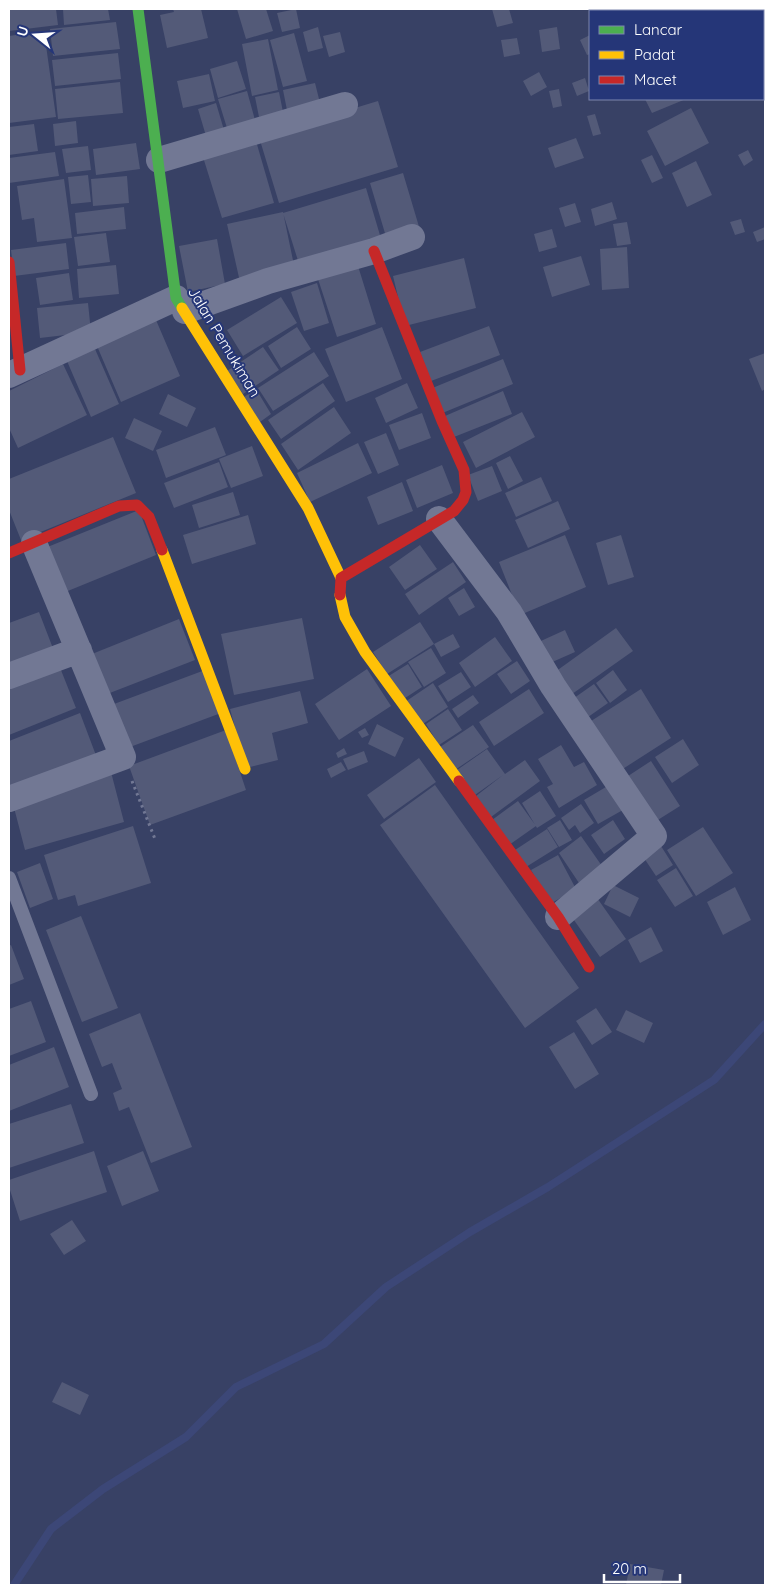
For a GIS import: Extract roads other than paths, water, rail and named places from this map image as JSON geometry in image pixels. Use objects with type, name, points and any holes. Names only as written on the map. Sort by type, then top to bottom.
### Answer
[{"type":"street","name":"Jalan Pemukiman","points":[[138,9],[180,304],[308,508],[341,578]]},
{"type":"street","points":[[160,160],[345,105]]},
{"type":"street","points":[[9,262],[15,373],[180,304],[374,251],[412,237]]},
{"type":"street","points":[[374,251],[466,478],[463,502],[439,519],[341,578],[338,595],[341,611],[365,652],[558,917],[589,967]]},
{"type":"street","points":[[9,553],[119,506],[137,505],[149,517],[245,769]]},
{"type":"street","points":[[439,519],[509,612],[553,686],[654,836],[558,917]]},
{"type":"street","points":[[9,799],[123,757],[34,542]]},
{"type":"street","points":[[9,676],[79,650]]},
{"type":"lane","points":[[9,878],[91,1094]]},
{"type":"waterway","points":[[14,1585],[51,1529],[103,1489],[186,1437],[236,1387],[324,1344],[386,1287],[470,1232],[548,1187],[714,1080],[765,1024]]}]
